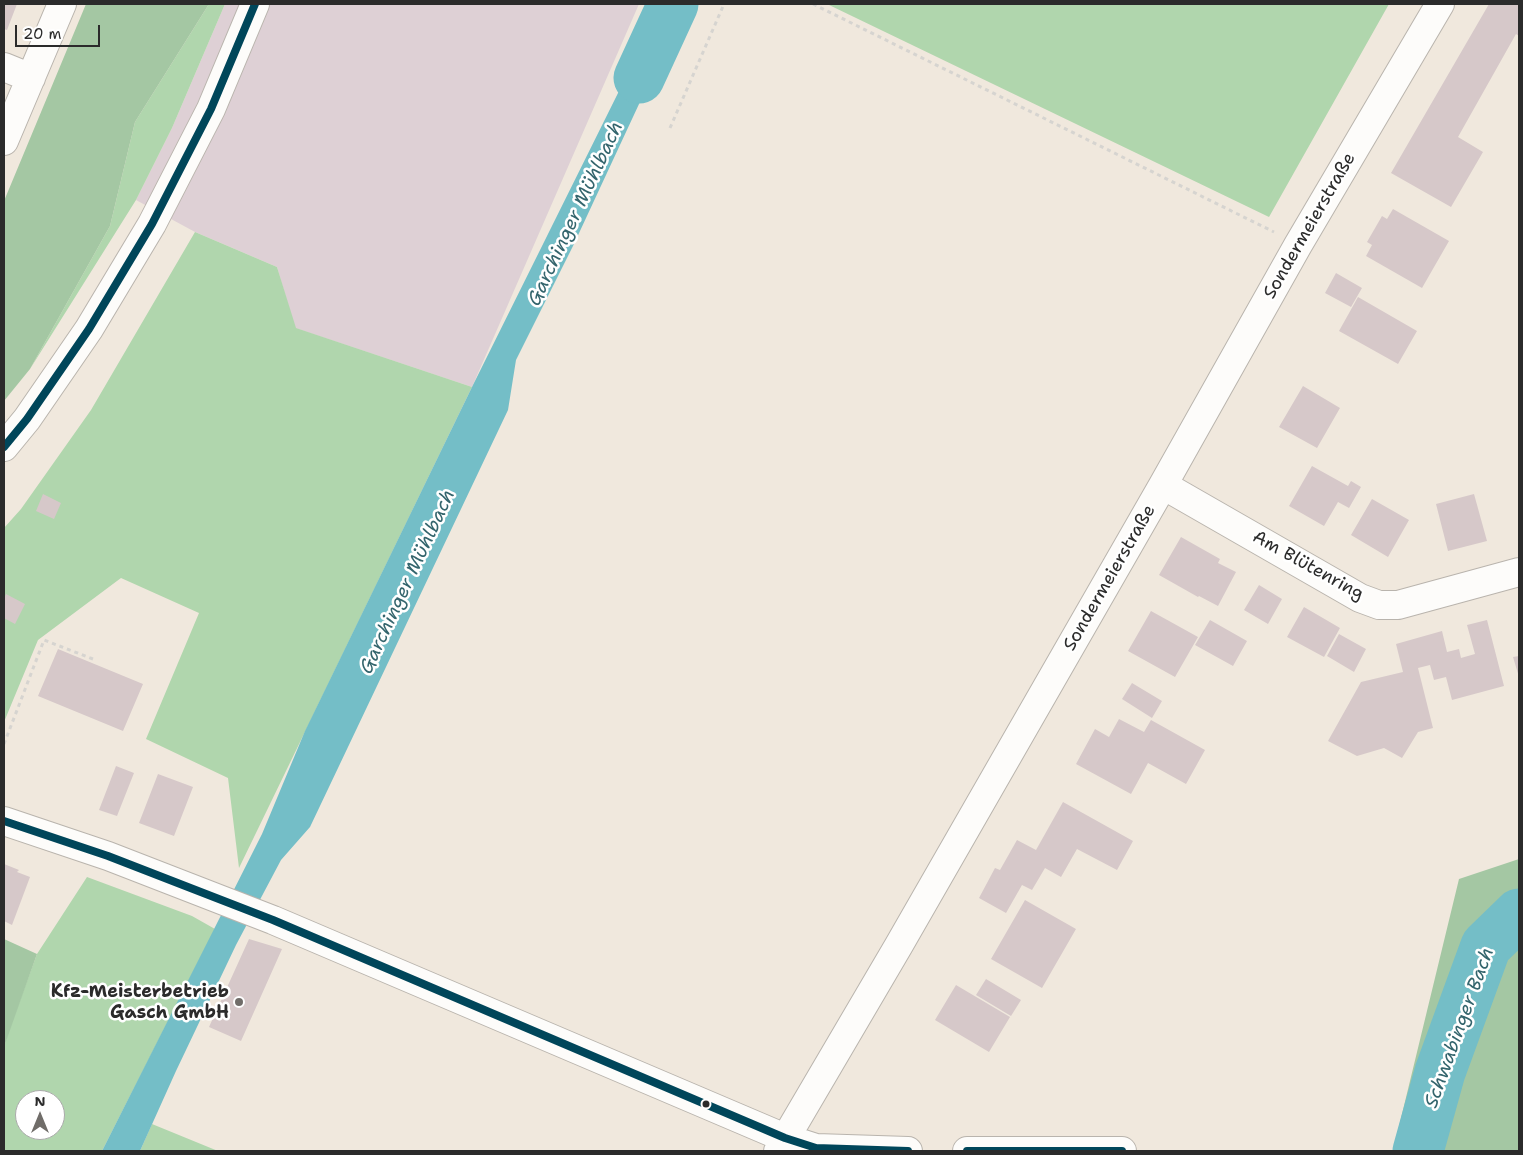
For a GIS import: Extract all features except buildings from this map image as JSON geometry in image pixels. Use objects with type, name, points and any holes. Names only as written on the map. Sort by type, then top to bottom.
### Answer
[{"type":"street","points":[[4,141],[62,4]]},
{"type":"street","points":[[4,447],[27,420],[89,329],[152,224],[211,109],[255,4]]},
{"type":"street","name":"Sondermeierstraße","points":[[781,1145],[899,944],[1298,245],[1440,4]]},
{"type":"street","points":[[4,67],[31,78]]},
{"type":"street","name":"Am Blütenring","points":[[1163,484],[1360,598],[1379,605],[1398,605],[1519,572]]},
{"type":"street","points":[[4,820],[108,856],[273,920],[781,1145],[908,1151]]},
{"type":"street","points":[[967,1151],[1122,1151]]},
{"type":"path","points":[[670,128],[724,4]]},
{"type":"path","points":[[813,4],[1264,226]]},
{"type":"path","points":[[4,744],[44,640],[93,659]]},
{"type":"shaded area","points":[[225,4],[639,4],[472,387],[295,328],[277,267],[195,232],[136,200],[172,128]]},
{"type":"green space","points":[[86,4],[209,4],[135,122],[110,226],[30,369],[4,401],[4,201]]},
{"type":"green space","points":[[209,4],[225,4],[172,128],[136,200],[30,369],[110,226],[135,122]]},
{"type":"green space","points":[[827,4],[1389,4],[1269,217]]},
{"type":"green space","points":[[195,232],[277,267],[296,328],[472,387],[239,868],[228,778],[146,739],[199,613],[121,578],[38,640],[4,722],[4,528],[21,509],[91,410]]},
{"type":"green space","points":[[1519,859],[1519,1151],[1393,1151],[1459,879]]},
{"type":"green space","points":[[87,877],[192,916],[215,929],[102,1151],[4,1151],[4,1047],[37,954]]},
{"type":"green space","points":[[4,939],[37,954],[4,1047]]},
{"type":"green space","points":[[152,1124],[218,1151],[140,1151]]},
{"type":"water","points":[[651,6],[679,18],[573,246],[516,360],[508,410],[310,827],[281,860],[236,945],[140,1151],[102,1151],[262,834],[305,731],[472,387],[622,85]]},
{"type":"water","points":[[1417,1118],[1433,1121],[1427,1151],[1409,1151]]},
{"type":"waterway","name":"Garchinger Mühlbach","points":[[639,78],[673,4]]},
{"type":"waterway","name":"Schwabinger Bach","points":[[1418,1151],[1440,1072],[1486,946],[1519,914]]},
{"type":"transit line","points":[[4,447],[27,419],[89,329],[152,224],[211,109],[255,4]]},
{"type":"transit line","points":[[4,821],[108,856],[273,920],[785,1138],[816,1148],[908,1151]]},
{"type":"transit line","points":[[967,1151],[1122,1151]]},
{"type":"place","name":"Kfz-Meisterbetrieb Gasch GmbH","points":[[239,1002]]}]
